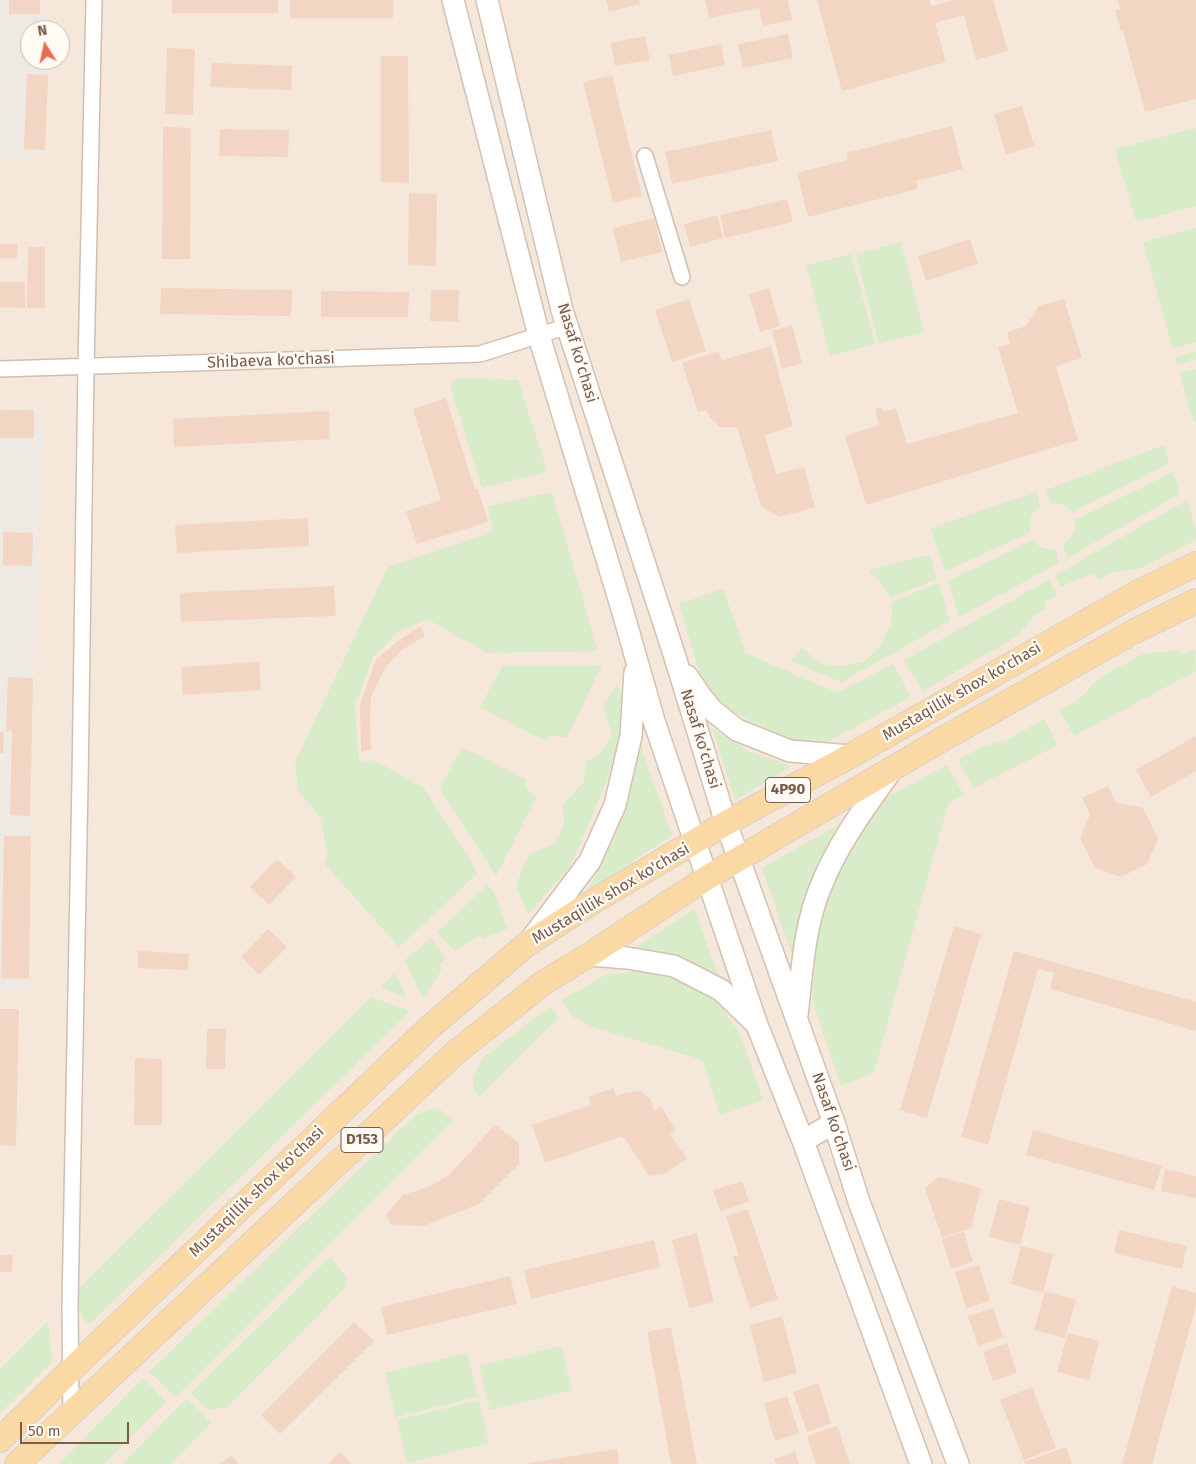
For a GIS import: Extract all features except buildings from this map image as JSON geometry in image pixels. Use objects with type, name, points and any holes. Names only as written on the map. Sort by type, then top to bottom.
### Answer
[{"type":"main road","name":"Nasaf ko‘chasi","points":[[453,0],[539,336],[654,721],[757,1025],[803,1142],[921,1464]]},
{"type":"main road","name":"Nasaf ko‘chasi","points":[[487,0],[562,310],[674,654],[726,824],[834,1123],[859,1202],[958,1464]]},
{"type":"main road","name":"Mustaqillik shox ko'chasi","points":[[5,1436],[72,1369],[430,1027],[528,944],[589,904],[726,824],[1137,593],[1196,564]]},
{"type":"main road","name":"Mustaqillik shox ko'chasi","points":[[27,1460],[71,1413],[455,1052],[543,983],[708,877],[893,768],[1133,632],[1196,601]]},
{"type":"main road","points":[[674,654],[700,696],[712,710],[737,730],[790,751],[850,756]]},
{"type":"main road","points":[[528,944],[590,862],[614,805],[631,736],[636,657]]},
{"type":"main road","points":[[797,1018],[805,954],[820,888],[840,847],[893,768]]},
{"type":"main road","points":[[589,955],[627,958],[674,966],[721,990],[757,1025]]},
{"type":"main road","points":[[803,1142],[834,1123]]},
{"type":"main road","points":[[5,1436],[27,1460]]},
{"type":"street","points":[[71,1413],[70,1306],[94,0]]},
{"type":"street","points":[[644,156],[682,277]]},
{"type":"street","name":"Shibaeva ko'chasi","points":[[0,369],[480,354],[568,326]]},
{"type":"shaded area","points":[[0,0],[1196,0],[1196,1464],[0,1464]]},
{"type":"shaded area","points":[[0,0],[40,0],[40,14],[48,16],[48,20],[20,20],[20,70],[48,70],[44,156],[0,160]]},
{"type":"shaded area","points":[[45,409],[33,678],[29,979],[27,990],[0,991],[0,410]]},
{"type":"green space","points":[[1196,128],[1196,206],[1136,222],[1115,149]]},
{"type":"green space","points":[[1196,228],[1196,342],[1173,349],[1143,242]]},
{"type":"green space","points":[[901,242],[924,332],[879,344],[856,254]]},
{"type":"green space","points":[[851,254],[875,344],[830,356],[806,265]]},
{"type":"green space","points":[[1196,351],[1196,359],[1177,365],[1175,358]]},
{"type":"green space","points":[[1196,369],[1196,421],[1194,421],[1179,374]]},
{"type":"green space","points":[[458,378],[518,380],[547,470],[542,473],[482,488],[450,385]]},
{"type":"green space","points":[[1164,445],[1169,464],[1072,512],[1062,505],[1050,504],[1046,490]]},
{"type":"green space","points":[[1173,472],[1180,494],[1067,558],[1063,545],[1073,534],[1075,520]]},
{"type":"green space","points":[[552,492],[598,651],[488,653],[427,619],[398,632],[373,657],[355,705],[359,763],[374,760],[424,788],[478,873],[399,947],[324,863],[328,854],[320,817],[298,790],[295,762],[388,567],[493,532],[488,506]]},
{"type":"green space","points":[[1037,492],[1040,506],[1031,517],[1030,532],[945,572],[931,528]]},
{"type":"green space","points":[[1187,500],[1196,530],[1196,540],[1141,568],[1111,573],[1098,581],[1094,572],[1061,587],[1056,575]]},
{"type":"green space","points":[[1033,540],[1046,549],[1056,550],[1059,563],[959,617],[948,581]]},
{"type":"green space","points":[[930,554],[937,579],[890,598],[883,585],[868,570]]},
{"type":"green space","points":[[1049,580],[1057,595],[1045,601],[1046,608],[1035,615],[1016,637],[922,691],[904,660]]},
{"type":"green space","points":[[938,583],[950,621],[841,682],[791,661],[802,648],[821,664],[843,666],[864,662],[878,649],[891,624],[892,602]]},
{"type":"green space","points":[[723,589],[746,653],[837,693],[893,664],[911,697],[827,742],[800,741],[762,727],[720,705],[702,681],[679,604]]},
{"type":"green space","points":[[1195,649],[1196,671],[1074,736],[1060,711],[1078,700],[1099,678],[1143,654],[1177,650],[1182,655]]},
{"type":"green space","points":[[503,665],[602,665],[567,738],[550,735],[545,741],[480,707]]},
{"type":"green space","points":[[617,685],[625,701],[623,727],[606,783],[570,867],[528,914],[516,885],[528,855],[557,842],[564,823],[562,806],[583,783],[587,761],[601,753],[612,735],[603,706]]},
{"type":"green space","points":[[1044,719],[1058,745],[973,788],[958,760],[981,747],[1005,741]]},
{"type":"green space","points":[[712,728],[748,751],[792,766],[735,800]]},
{"type":"green space","points":[[638,738],[672,835],[586,893],[616,835],[626,810]]},
{"type":"green space","points":[[461,747],[526,779],[525,787],[536,798],[496,876],[440,789]]},
{"type":"green space","points":[[947,765],[963,794],[948,804],[874,1072],[841,1086],[812,999],[816,951],[825,902],[841,861],[888,797]]},
{"type":"green space","points":[[850,818],[795,963],[762,868]]},
{"type":"green space","points":[[487,885],[494,892],[507,929],[484,939],[480,935],[455,951],[437,933]]},
{"type":"green space","points":[[694,909],[722,985],[698,965],[676,955],[629,951]]},
{"type":"green space","points":[[431,938],[446,958],[439,965],[442,969],[423,999],[405,960]]},
{"type":"green space","points":[[640,971],[674,976],[703,989],[721,1006],[740,1034],[763,1100],[720,1115],[702,1060],[590,1026],[572,1016],[561,1001],[607,974]]},
{"type":"green space","points":[[395,973],[407,998],[381,987]]},
{"type":"green space","points":[[371,997],[410,1011],[91,1323],[85,1321],[78,1305],[76,1291]]},
{"type":"green space","points":[[551,1006],[558,1018],[479,1097],[474,1090],[473,1077],[483,1058]]},
{"type":"green space","points":[[438,1108],[453,1120],[176,1397],[149,1372],[417,1114]]},
{"type":"green space","points":[[330,1257],[347,1278],[345,1288],[227,1407],[209,1410],[191,1393]]},
{"type":"green space","points":[[48,1321],[52,1362],[0,1413],[0,1369]]},
{"type":"green space","points":[[561,1346],[572,1390],[490,1410],[479,1366]]},
{"type":"green space","points":[[467,1353],[478,1397],[396,1417],[385,1373]]},
{"type":"green space","points":[[143,1378],[166,1402],[104,1464],[59,1464]]},
{"type":"green space","points":[[187,1398],[211,1423],[171,1464],[122,1464]]},
{"type":"green space","points":[[479,1400],[489,1443],[407,1463],[397,1420]]}]
